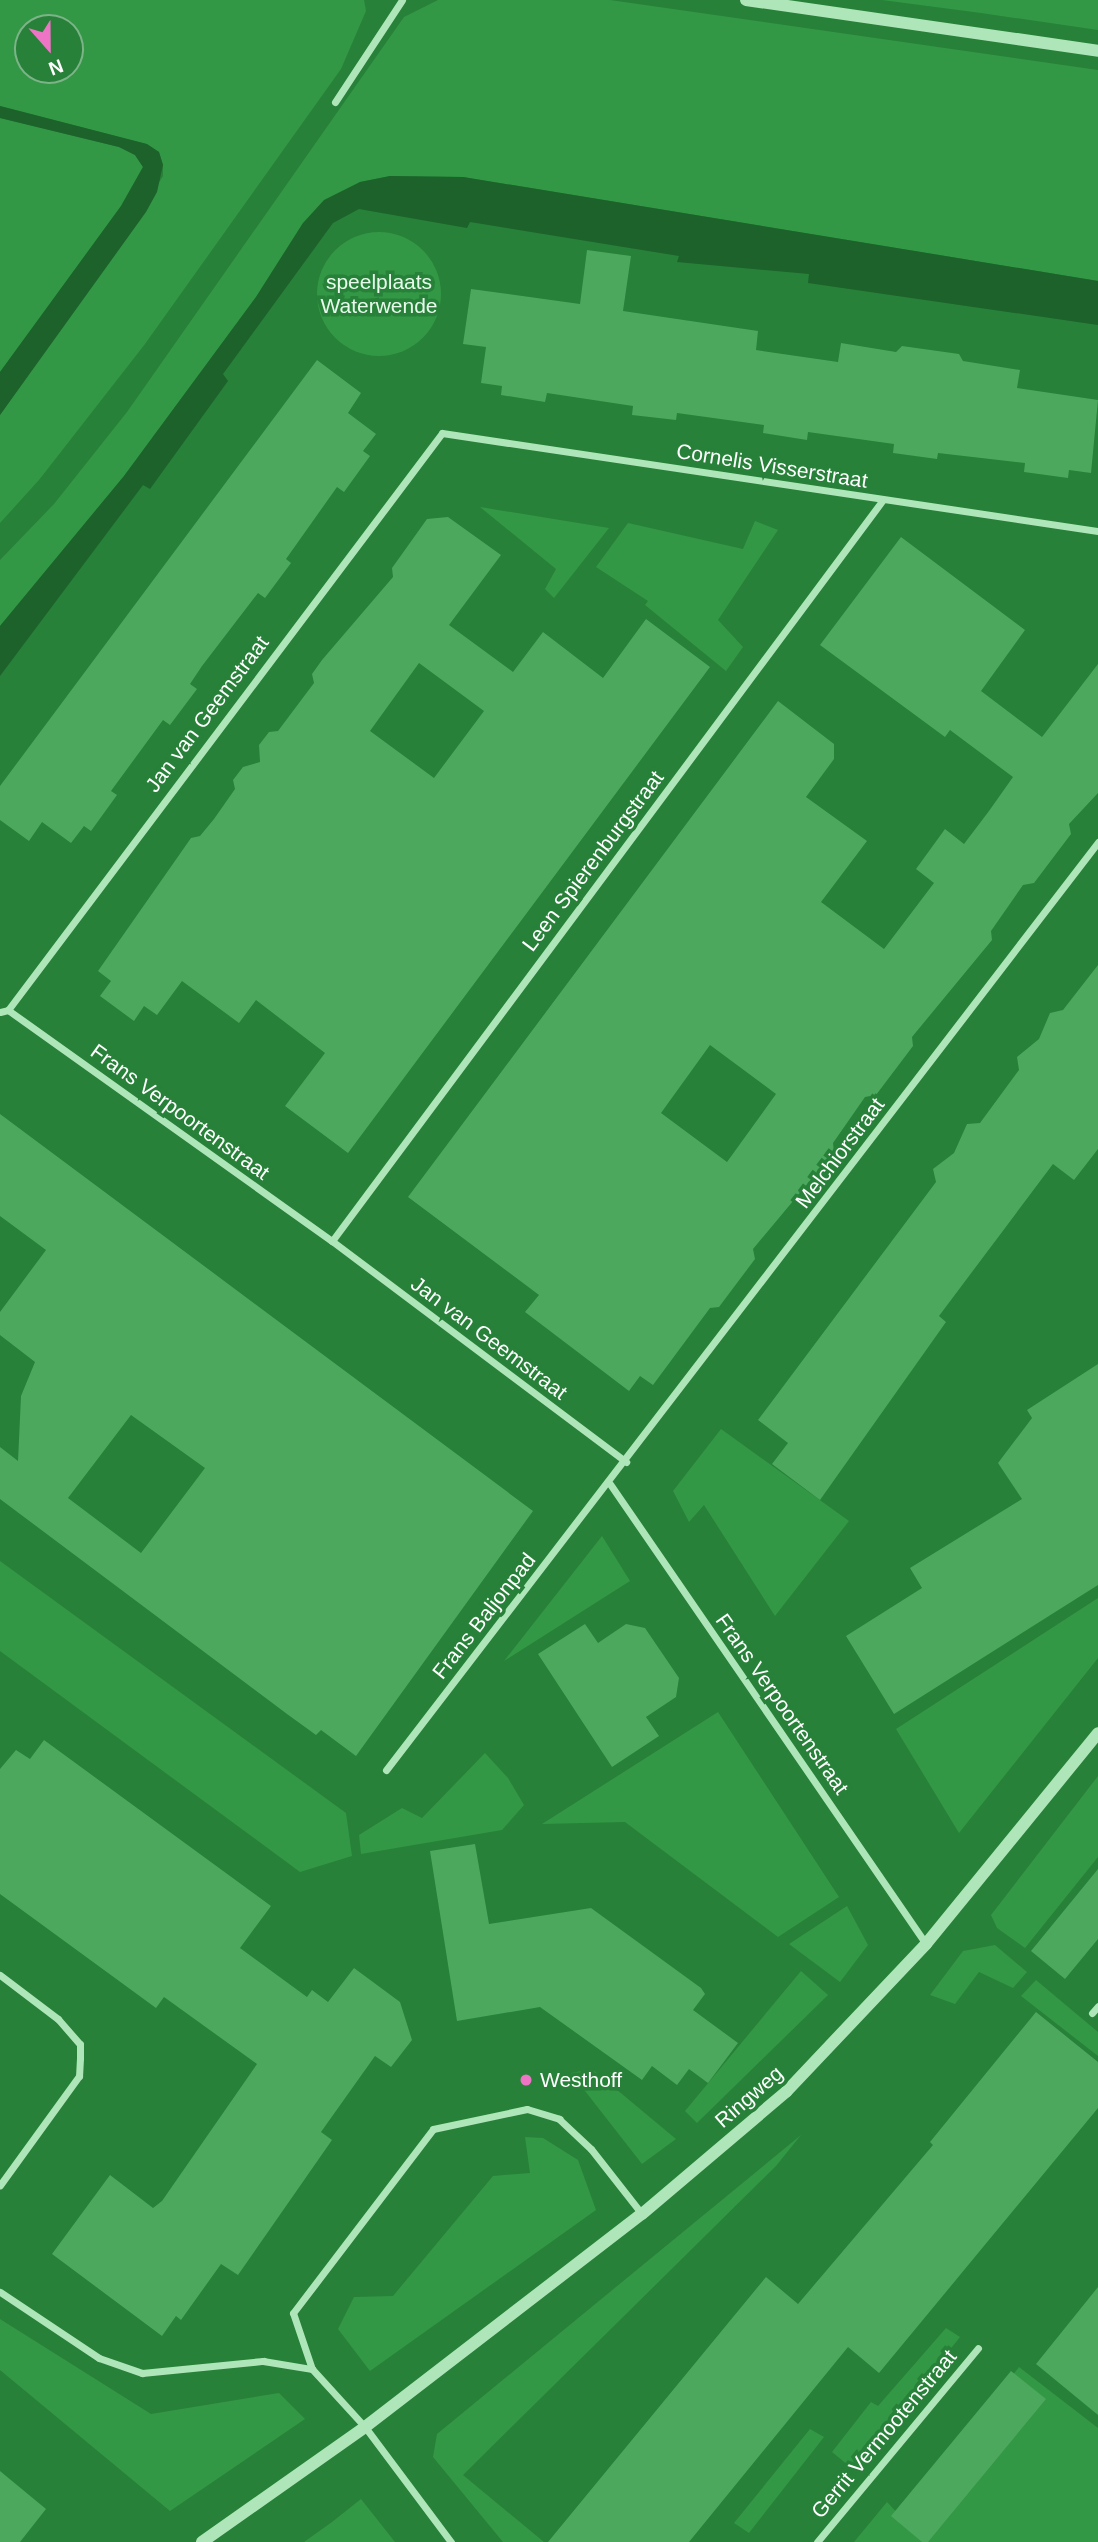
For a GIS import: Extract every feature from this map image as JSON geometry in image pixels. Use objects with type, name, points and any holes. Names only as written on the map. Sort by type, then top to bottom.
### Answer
[{"type":"street","points":[[335,102],[402,0]]},
{"type":"street","points":[[746,0],[1098,51]]},
{"type":"street","name":"Cornelis Visserstraat","points":[[442,433],[1098,531]]},
{"type":"street","name":"Jan van Geemstraat","points":[[4,1011],[442,433]]},
{"type":"street","name":"Leen Spierenburgstraat","points":[[332,1241],[882,500]]},
{"type":"street","name":"Melchiorstraat","points":[[610,1484],[1098,842]]},
{"type":"street","name":"Frans Verpoortenstraat","points":[[4,1011],[332,1241]]},
{"type":"street","name":"Jan van Geemstraat","points":[[332,1241],[626,1462]]},
{"type":"street","name":"Frans Verpoortenstraat","points":[[610,1484],[926,1944]]},
{"type":"street","name":"Frans Baljonpad","points":[[386,1770],[610,1484]]},
{"type":"street","name":"Ringweg","points":[[365,2427],[642,2214],[786,2092],[926,1944],[1098,1733]]},
{"type":"street","points":[[0,1975],[58,2019],[80,2044],[79,2076],[0,2185]]},
{"type":"street","points":[[451,2542],[365,2427],[312,2369],[293,2313],[433,2129],[527,2109],[559,2119],[591,2149],[642,2214]]},
{"type":"street","points":[[0,2292],[99,2358],[142,2374],[263,2361],[312,2369]]},
{"type":"street","name":"Gerrit Vermootenstraat","points":[[817,2542],[978,2348]]},
{"type":"street","points":[[202,2542],[365,2427]]},
{"type":"green space","points":[[0,0],[364,0],[366,11],[341,69],[145,344],[39,480],[0,523],[0,415],[111,258],[163,176],[159,152],[146,144],[0,106]]},
{"type":"green space","points":[[438,0],[610,0],[1098,70],[1098,281],[463,177],[390,176],[360,182],[303,223],[256,297],[124,476],[0,626],[0,560],[54,504],[127,412],[404,17]]},
{"type":"green space","points":[[882,0],[1098,0],[1098,30],[981,13]]},
{"type":"green space","points":[[0,118],[119,147],[135,155],[143,167],[121,206],[0,372]]},
{"type":"green space","name":"speelplaats Waterwende","points":[[379,232],[403,237],[423,250],[436,270],[441,294],[436,318],[423,338],[403,351],[379,356],[355,351],[335,338],[322,318],[317,294],[322,270],[335,250],[355,237]]},
{"type":"green space","points":[[480,507],[609,528],[554,598],[545,589],[556,569]]},
{"type":"green space","points":[[755,521],[778,530],[718,620],[743,647],[726,671],[645,605],[648,601],[596,567],[628,523],[743,549]]},
{"type":"green space","points":[[721,1429],[849,1521],[775,1616],[704,1505],[689,1522],[673,1491]]},
{"type":"green space","points":[[602,1536],[630,1581],[504,1661]]},
{"type":"green space","points":[[0,1561],[346,1813],[352,1856],[300,1872],[0,1651]]},
{"type":"green space","points":[[1098,1598],[1098,1658],[959,1833],[896,1729]]},
{"type":"green space","points":[[718,1712],[839,1897],[778,1937],[625,1822],[542,1824]]},
{"type":"green space","points":[[485,1753],[508,1778],[524,1805],[502,1830],[361,1854],[359,1835],[402,1808],[422,1818]]},
{"type":"green space","points":[[1098,1776],[1098,1857],[1025,1948],[997,1928],[991,1915]]},
{"type":"green space","points":[[847,1906],[868,1945],[840,1982],[789,1944]]},
{"type":"green space","points":[[995,1945],[1027,1972],[1013,1988],[979,1972],[955,2004],[930,1995],[963,1951]]},
{"type":"green space","points":[[801,1971],[828,1995],[697,2123],[685,2111]]},
{"type":"green space","points":[[1036,1980],[1098,2032],[1098,2056],[1021,1996]]},
{"type":"green space","points":[[592,2069],[676,2139],[642,2164],[571,2073]]},
{"type":"green space","points":[[801,2135],[776,2166],[463,2475],[544,2542],[503,2542],[433,2457],[437,2434]]},
{"type":"green space","points":[[525,2137],[543,2138],[578,2160],[596,2210],[370,2371],[338,2329],[354,2297],[393,2296],[493,2176],[530,2173]]},
{"type":"green space","points":[[0,2319],[151,2414],[279,2393],[305,2419],[170,2511],[0,2370]]},
{"type":"green space","points":[[946,2328],[960,2337],[854,2470],[832,2452],[871,2402],[878,2406]]},
{"type":"green space","points":[[1019,2367],[1098,2428],[1098,2542],[854,2542],[887,2502],[903,2519]]},
{"type":"green space","points":[[810,2429],[824,2437],[749,2533],[734,2523]]},
{"type":"green space","points":[[361,2499],[395,2542],[304,2542],[332,2522]]},
{"type":"shaded area","points":[[0,106],[147,144],[159,152],[163,165],[157,192],[146,212],[0,415],[0,372],[121,206],[143,167],[135,155],[119,147],[0,118]]},
{"type":"shaded area","points":[[390,176],[463,177],[1098,281],[1098,325],[808,283],[809,274],[677,262],[679,256],[470,222],[467,228],[359,209],[333,223],[223,374],[228,381],[150,489],[143,485],[0,676],[0,626],[124,476],[256,297],[303,223],[324,200],[360,182]]},
{"type":"building","points":[[587,250],[631,256],[623,311],[758,331],[756,350],[838,362],[841,343],[896,352],[902,346],[959,354],[963,361],[1020,370],[1017,388],[1098,400],[1091,473],[1069,470],[1068,478],[1024,472],[1025,463],[938,453],[937,459],[893,453],[894,444],[808,432],[807,440],[763,433],[764,425],[677,413],[676,420],[632,415],[633,406],[547,393],[545,402],[501,395],[502,386],[481,383],[486,347],[463,344],[471,289],[580,304]]},
{"type":"building","points":[[317,360],[361,393],[348,413],[376,434],[363,451],[370,456],[344,492],[337,487],[286,559],[291,563],[265,598],[258,593],[202,666],[190,684],[197,689],[170,725],[163,720],[111,791],[117,795],[91,831],[84,826],[71,843],[42,822],[29,841],[0,820],[0,786]]},
{"type":"building","points":[[448,517],[501,555],[449,625],[513,672],[543,632],[603,678],[646,619],[710,667],[348,1153],[285,1106],[325,1053],[256,1000],[239,1023],[182,981],[157,1015],[144,1006],[134,1021],[100,996],[111,981],[98,971],[191,838],[200,836],[214,819],[235,789],[233,780],[243,767],[260,762],[259,745],[269,732],[278,731],[314,683],[312,674],[322,660],[393,577],[392,568],[427,519]],"holes":[[[419,663],[484,711],[434,778],[370,731]]]},
{"type":"building","points":[[901,537],[1025,630],[981,691],[1042,737],[1098,664],[1098,793],[1069,824],[1071,834],[1034,883],[1023,885],[991,931],[992,940],[912,1037],[913,1046],[876,1095],[865,1097],[833,1143],[834,1152],[753,1249],[755,1259],[719,1307],[710,1308],[653,1385],[640,1376],[629,1391],[525,1312],[539,1295],[408,1197],[778,701],[834,744],[834,759],[806,797],[867,841],[821,902],[884,949],[934,883],[916,869],[945,829],[964,844],[989,811],[1013,777],[950,730],[945,737],[820,645]],"holes":[[[710,1045],[776,1094],[727,1162],[661,1113]]]},
{"type":"building","points":[[1098,965],[1098,1149],[1074,1180],[1053,1164],[939,1316],[946,1322],[820,1500],[772,1464],[788,1443],[758,1420],[936,1182],[933,1169],[954,1153],[967,1124],[980,1123],[1019,1070],[1017,1057],[1039,1039],[1050,1013],[1063,1010]]},
{"type":"building","points":[[0,1114],[533,1511],[356,1756],[321,1730],[316,1735],[0,1499],[0,1447],[18,1461],[21,1396],[35,1362],[0,1335],[0,1312],[46,1250],[0,1216]],"holes":[[[131,1415],[205,1468],[141,1553],[68,1498]]]},
{"type":"building","points":[[1098,1364],[1098,1585],[894,1714],[846,1636],[922,1588],[910,1568],[1022,1499],[998,1463],[1032,1418],[1027,1410]]},
{"type":"building","points":[[585,1624],[598,1643],[626,1624],[645,1628],[679,1678],[676,1697],[646,1717],[659,1736],[612,1767],[538,1654]]},
{"type":"building","points":[[44,1740],[271,1906],[240,1948],[307,1997],[312,1990],[328,2002],[354,1968],[400,2002],[412,2040],[391,2067],[375,2056],[321,2132],[332,2140],[238,2275],[221,2264],[181,2320],[176,2316],[162,2336],[52,2254],[110,2175],[153,2208],[162,2201],[257,2064],[164,1997],[156,2008],[0,1894],[0,1769],[16,1750],[30,1759]]},
{"type":"building","points":[[475,1844],[489,1924],[591,1908],[701,1988],[705,1994],[693,2010],[738,2043],[708,2083],[689,2069],[677,2085],[652,2066],[642,2080],[540,2007],[457,2021],[430,1851]]},
{"type":"building","points":[[1098,1869],[1098,1939],[1065,1979],[1031,1951]]},
{"type":"building","points":[[1036,2012],[1098,2062],[1098,2108],[879,2373],[848,2347],[689,2542],[548,2542],[766,2277],[798,2304],[933,2145],[930,2142]]},
{"type":"building","points":[[1098,2287],[1098,2415],[1036,2364]]},
{"type":"building","points":[[1011,2371],[1046,2399],[928,2542],[922,2542],[891,2516]]},
{"type":"building","points":[[0,2471],[46,2509],[20,2542],[0,2542]]},
{"type":"place","name":"Westhoff","points":[[526,2080]]}]
